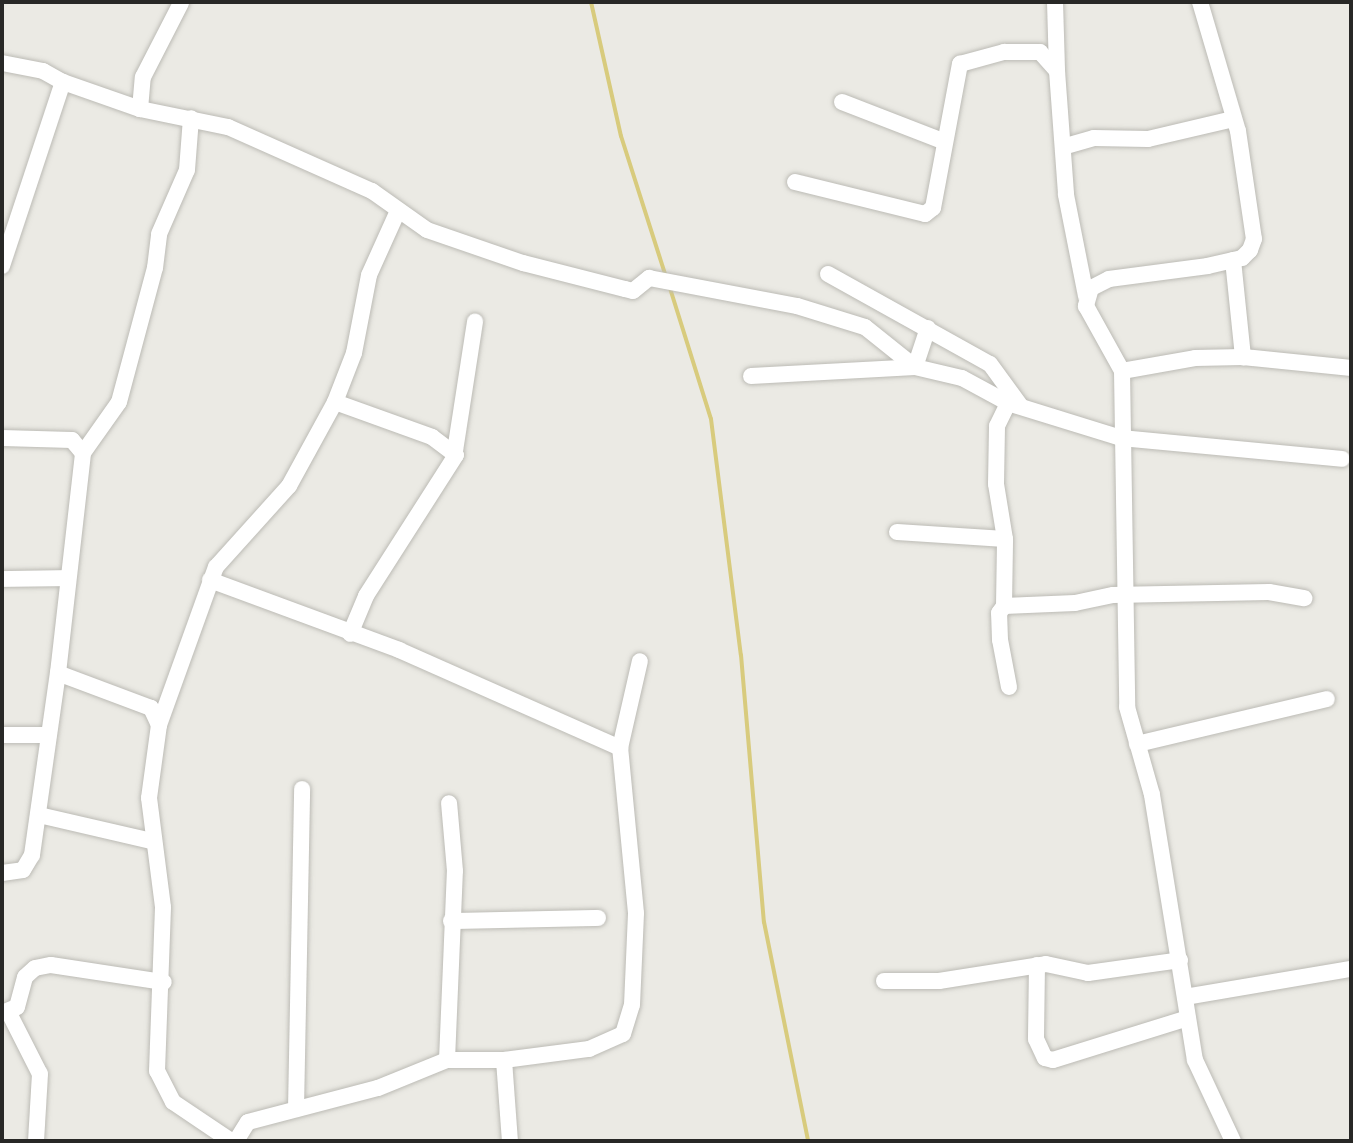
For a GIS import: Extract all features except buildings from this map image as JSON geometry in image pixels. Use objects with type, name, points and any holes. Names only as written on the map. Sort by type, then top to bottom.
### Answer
[{"type":"street","points":[[1055,2],[1057,71],[1066,146],[1066,195],[1086,296],[1098,333],[1122,371],[1127,707],[1152,795],[1188,1018],[1202,1085],[1233,1141]]},
{"type":"street","points":[[1086,296],[1091,288],[1109,279],[1233,260],[1250,250],[1254,239],[1233,119],[1200,2]]},
{"type":"street","points":[[140,109],[143,77],[181,3]]},
{"type":"street","points":[[795,182],[925,214],[933,208],[960,64],[1004,52],[1040,52],[1057,71]]},
{"type":"street","points":[[2,63],[43,71],[63,82],[140,109],[228,127],[372,191],[397,213],[427,230],[523,263],[633,291],[649,278],[797,306],[865,327],[915,367]]},
{"type":"street","points":[[2,266],[63,82]]},
{"type":"street","points":[[842,102],[945,142]]},
{"type":"street","points":[[2,873],[27,866],[39,815],[58,673],[65,578],[83,453],[119,402],[155,268],[159,234],[187,170],[191,118]]},
{"type":"street","points":[[1066,146],[1094,138],[1148,139],[1233,119]]},
{"type":"street","points":[[397,213],[369,275],[354,353],[335,402],[289,486],[210,580],[159,725],[149,798],[152,841],[163,907],[164,982],[157,1071],[163,1089],[173,1102],[234,1141],[248,1122],[378,1088],[447,1060],[504,1060],[589,1049],[616,1040],[628,1025],[636,913],[620,748],[640,661]]},
{"type":"street","points":[[1233,260],[1243,357]]},
{"type":"street","points":[[828,274],[990,364],[1014,404]]},
{"type":"street","points":[[350,634],[366,596],[456,458],[475,322]]},
{"type":"street","points":[[915,367],[928,328]]},
{"type":"street","points":[[1122,371],[1195,358],[1243,357],[1351,368]]},
{"type":"street","points":[[751,376],[915,367],[962,378],[1014,404],[1121,438],[1342,459]]},
{"type":"street","points":[[335,402],[417,431],[455,451]]},
{"type":"street","points":[[1009,687],[1000,640],[1005,539],[996,484],[997,426],[1014,404]]},
{"type":"street","points":[[2,438],[72,440],[83,453]]},
{"type":"street","points":[[897,532],[1005,539]]},
{"type":"street","points":[[2,579],[65,578]]},
{"type":"street","points":[[210,580],[350,634],[620,748]]},
{"type":"street","points":[[1004,606],[1075,603],[1103,595],[1127,598],[1269,592],[1304,598]]},
{"type":"street","points":[[58,673],[151,708],[159,725]]},
{"type":"street","points":[[1137,744],[1327,699]]},
{"type":"street","points":[[2,735],[48,735]]},
{"type":"street","points":[[296,1109],[302,789]]},
{"type":"street","points":[[447,1060],[455,871],[449,803]]},
{"type":"street","points":[[39,815],[152,841]]},
{"type":"street","points":[[451,921],[598,918]]},
{"type":"street","points":[[884,981],[939,981],[1037,965],[1088,973],[1180,960]]},
{"type":"street","points":[[36,1141],[40,1074],[6,1013],[21,1001],[25,977],[35,968],[51,965],[164,982]]},
{"type":"street","points":[[1037,965],[1036,1039],[1045,1058],[1053,1060],[1188,1018]]},
{"type":"street","points":[[1185,997],[1351,969]]},
{"type":"street","points":[[504,1060],[510,1141]]},
{"type":"waterway","points":[[591,2],[621,136],[666,277]]},
{"type":"waterway","points":[[669,285],[711,419],[741,655],[764,922],[808,1141]]}]
